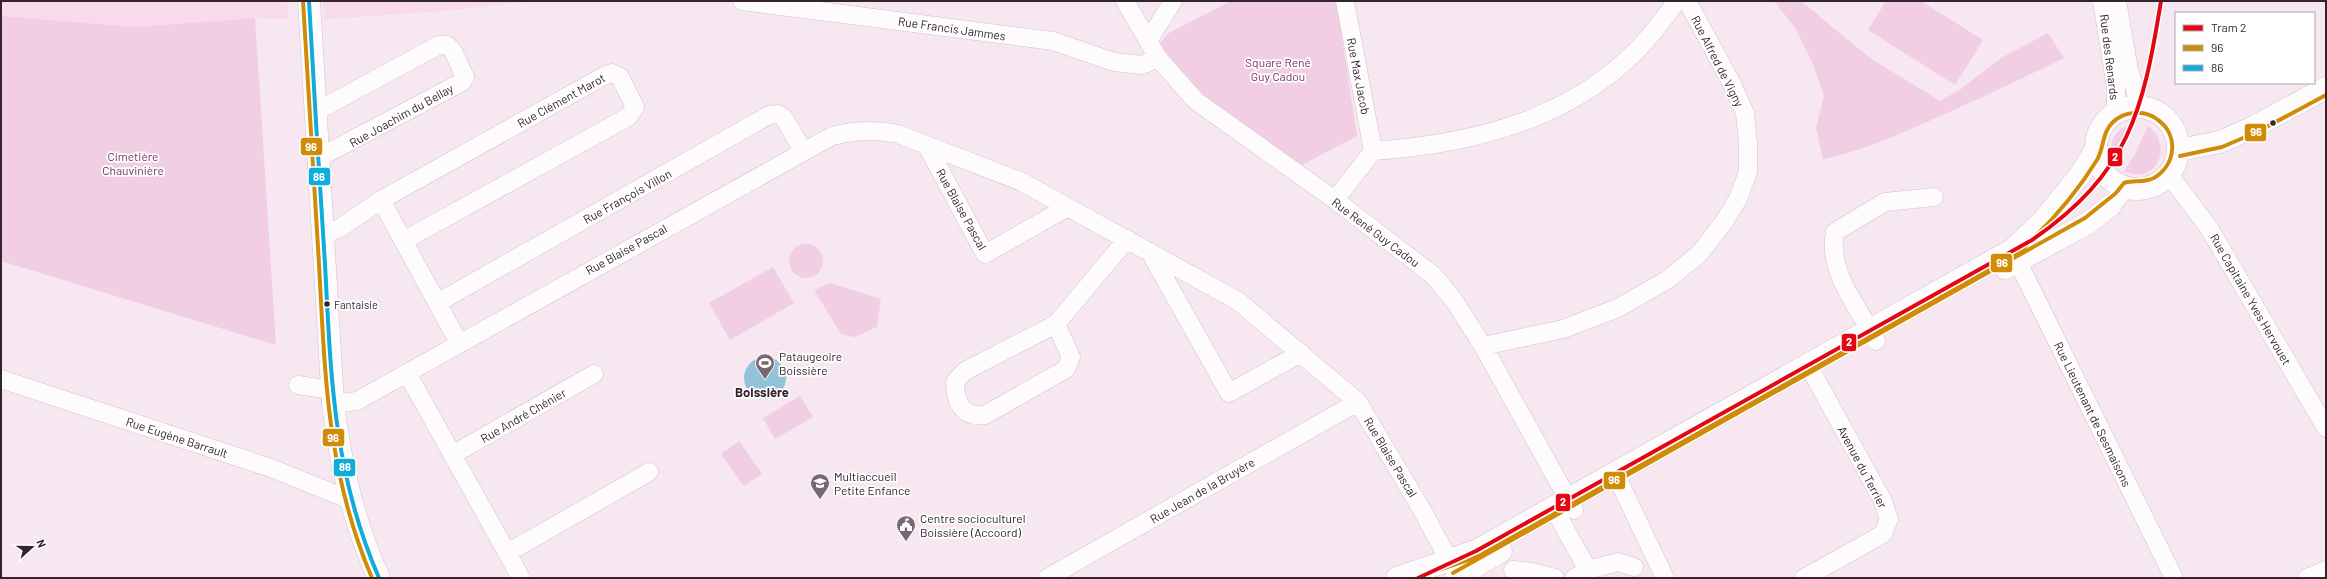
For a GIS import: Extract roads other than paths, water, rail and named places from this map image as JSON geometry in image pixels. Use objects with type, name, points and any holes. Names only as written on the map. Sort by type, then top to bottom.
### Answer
[{"type":"street","points":[[309,1],[333,397],[340,454],[350,500],[368,553],[379,578]]},
{"type":"street","name":"Rue Francis Jammes","points":[[742,1],[1053,41],[1114,62],[1142,65],[1158,58]]},
{"type":"street","name":"Rue René Guy Cadou","points":[[1125,1],[1158,58],[1196,101],[1335,200],[1434,276],[1455,302],[1483,346],[1567,509],[1581,574]]},
{"type":"street","points":[[1148,41],[1173,1]]},
{"type":"street","name":"Rue Max Jacob","points":[[1345,1],[1373,151]]},
{"type":"street","points":[[1335,200],[1373,151],[1422,148],[1478,137],[1519,124],[1558,107],[1590,87],[1620,65],[1648,37],[1677,1]]},
{"type":"street","name":"Rue Alfred de Vigny","points":[[1483,346],[1563,329],[1618,308],[1667,280],[1699,254],[1724,222],[1738,198],[1748,172],[1748,143],[1745,113],[1731,82],[1687,1]]},
{"type":"street","name":"Rue des Renards","points":[[2102,1],[2116,88],[2116,112]]},
{"type":"street","name":"Rue des Renards","points":[[2117,1],[2129,70],[2140,106]]},
{"type":"street","name":"Rue Joachim du Bellay","points":[[315,112],[439,45],[447,45],[454,51],[465,77],[462,82],[318,158]]},
{"type":"street","name":"Rue Clément Marot","points":[[323,235],[340,228],[381,200],[604,76],[612,73],[620,76],[634,100],[635,107],[628,117],[403,241]]},
{"type":"street","points":[[2179,150],[2220,142],[2254,127],[2326,88]]},
{"type":"street","points":[[2140,106],[2158,112],[2169,122],[2176,135],[2179,150],[2175,165],[2169,175],[2150,187],[2127,188],[2115,183],[2105,175],[2098,162],[2096,148],[2099,131],[2106,120],[2116,112],[2125,108],[2140,106]]},
{"type":"street","name":"Rue François Villon","points":[[437,303],[769,115],[778,114],[784,118],[803,151]]},
{"type":"street","name":"Rue Blaise Pascal","points":[[298,386],[333,397],[357,401],[832,136],[851,131],[885,132],[927,146],[1022,182],[1238,301],[1358,402],[1456,570]]},
{"type":"street","name":"Rue Blaise Pascal","points":[[927,146],[985,254],[1068,207]]},
{"type":"street","points":[[2015,256],[2080,175],[2096,148]]},
{"type":"street","name":"Rue Capitaine Yves Hervouet","points":[[2169,175],[2209,228],[2326,428]]},
{"type":"street","points":[[1397,578],[1456,570],[1487,555],[1617,479],[2015,256],[2088,223],[2111,205],[2127,188]]},
{"type":"street","points":[[1873,335],[1839,275],[1834,241],[1835,232],[1885,202],[1934,197]]},
{"type":"street","points":[[381,200],[459,343]]},
{"type":"street","points":[[1056,324],[1071,357],[1066,369],[985,414],[974,416],[964,411],[955,395],[955,382],[965,371],[1056,324],[1127,239]]},
{"type":"street","points":[[1150,252],[1229,393],[1301,354]]},
{"type":"street","name":"Rue Lieutenant de Sesmaisons","points":[[2015,256],[2174,578]]},
{"type":"street","name":"Avenue du Terrier","points":[[1804,578],[1883,534],[1889,519],[1883,501],[1811,370]]},
{"type":"street","points":[[407,373],[521,578]]},
{"type":"street","name":"Rue André Chénier","points":[[452,455],[594,374]]},
{"type":"street","name":"Rue Eugène Barrault","points":[[1,379],[270,468],[350,500]]},
{"type":"street","name":"Rue Jean de la Bruyère","points":[[1046,578],[1358,402]]},
{"type":"street","points":[[507,553],[649,472]]},
{"type":"street","points":[[1617,479],[1665,578]]},
{"type":"street","points":[[1487,555],[1513,574],[1532,572],[1554,578]]},
{"type":"street","points":[[1581,574],[1618,562],[1634,567]]},
{"type":"street","points":[[2307,578],[2326,570]]},
{"type":"water","name":"Pataugeoire Boissière","points":[[765,357],[780,363],[786,378],[780,393],[765,399],[750,393],[744,378],[750,363]]},
{"type":"tram line","name":"2","points":[[1418,578],[1476,551],[2032,240],[2065,215],[2091,190],[2111,164],[2126,137],[2138,108],[2147,76],[2161,1]]},
{"type":"place","name":"Fantaisie","points":[[327,304]]},
{"type":"place","name":"Pataugeoire Boissière","points":[[765,380]]},
{"type":"place","name":"Multiaccueil Petite Enfance","points":[[820,500]]},
{"type":"place","name":"Centre socioculturel Boissière (Accoord)","points":[[906,542]]},
{"type":"district","name":"Boissière","points":[[762,392]]},
{"type":"park label","name":"Square René Guy Cadou","points":[[1278,69]]},
{"type":"park label","name":"Cimetière Chauvinière","points":[[133,163]]}]
